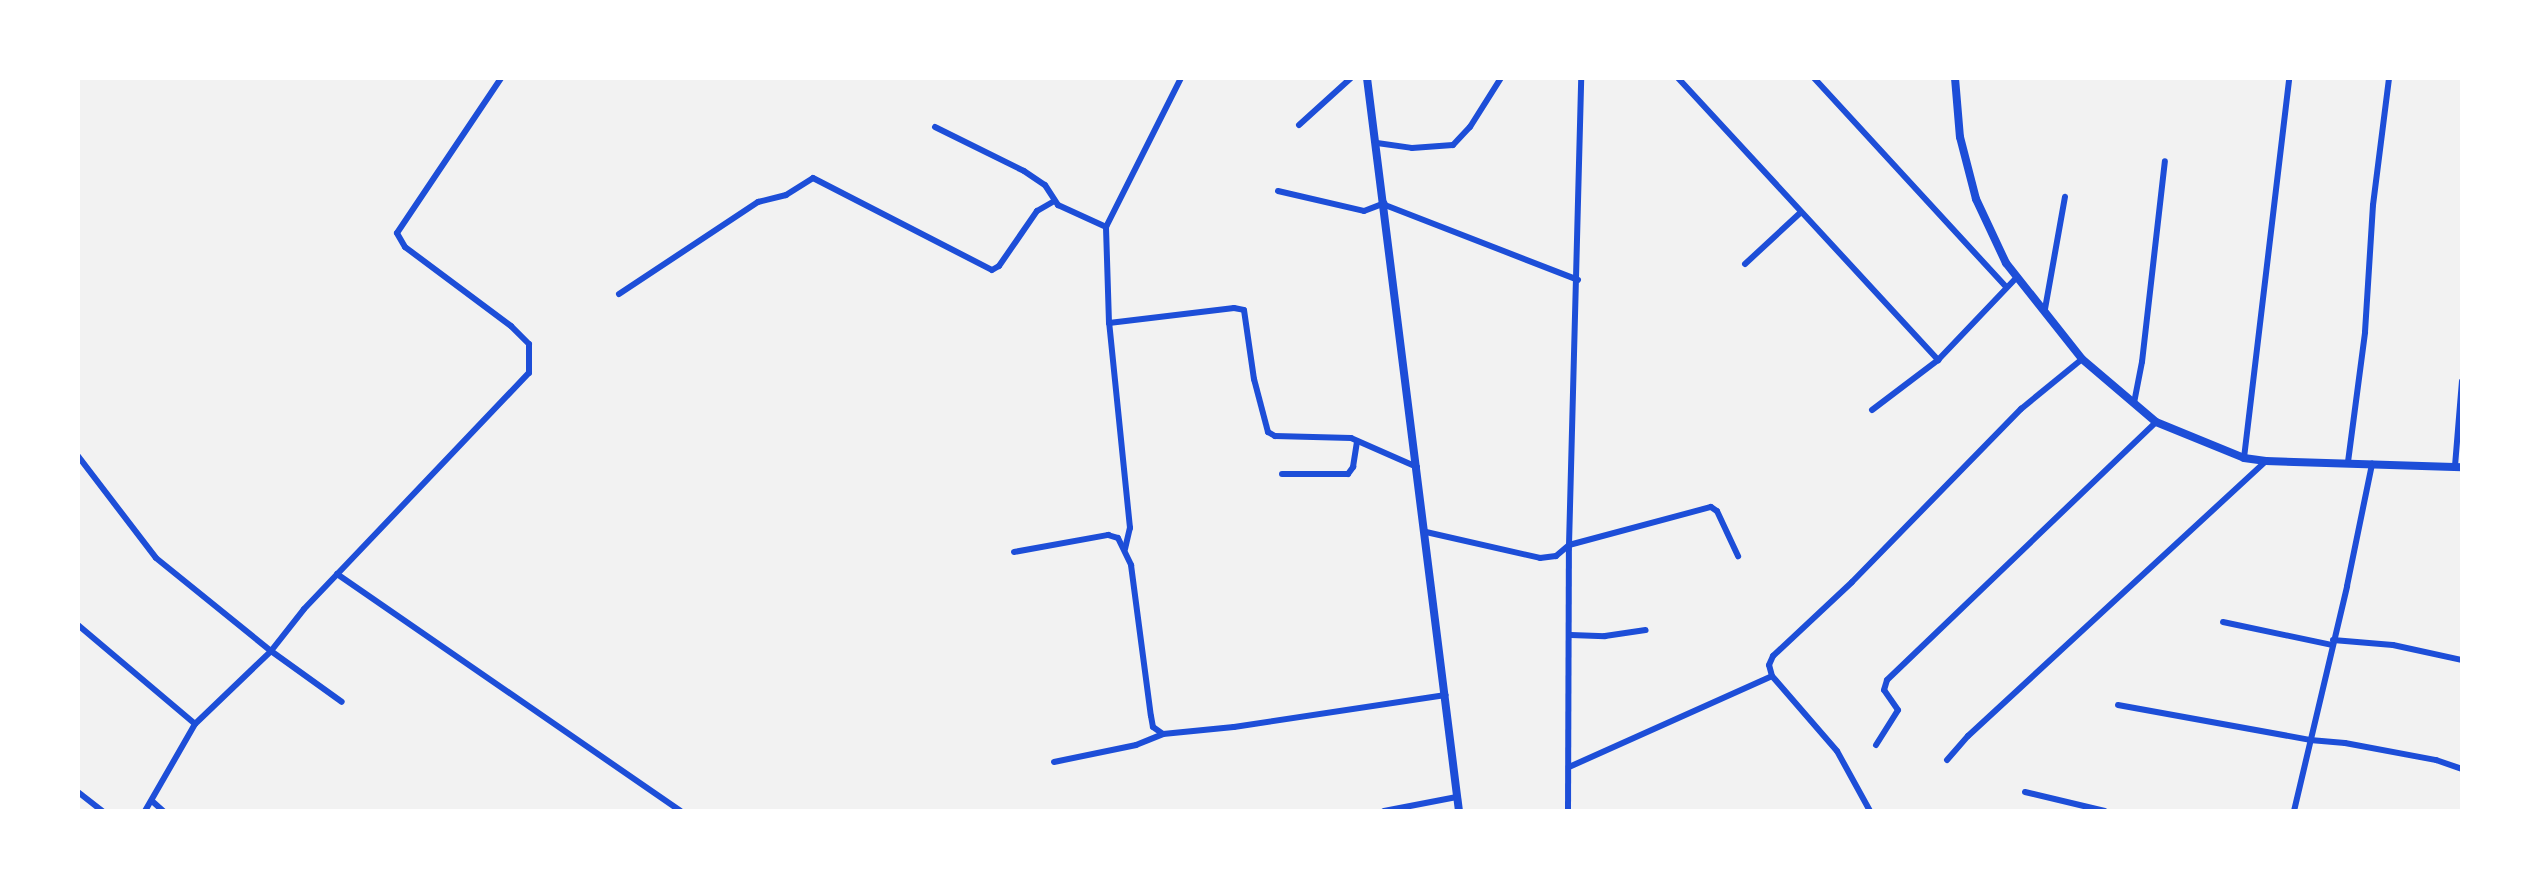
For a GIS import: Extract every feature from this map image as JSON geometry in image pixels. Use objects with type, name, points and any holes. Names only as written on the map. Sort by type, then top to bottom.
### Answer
[{"type":"street","points":[[145,811],[195,724],[271,651],[337,574],[529,373],[529,344],[511,326],[405,247],[397,233],[501,78]]},
{"type":"street","points":[[1125,549],[1130,528],[1109,323],[1106,227],[1181,78]]},
{"type":"street","points":[[1299,125],[1351,78]]},
{"type":"street","points":[[1367,78],[1385,204],[1459,811]]},
{"type":"street","points":[[1377,143],[1412,148],[1454,144],[1470,127],[1501,78]]},
{"type":"street","points":[[1568,811],[1571,635],[1569,545],[1578,280],[1581,78]]},
{"type":"street","points":[[1678,78],[1800,213],[1938,360]]},
{"type":"street","points":[[1814,78],[2006,286]]},
{"type":"street","points":[[1954,78],[1960,137],[1976,199],[2006,263],[2045,309],[2082,359],[2156,422],[2244,458],[2266,461],[2458,466],[2462,381]]},
{"type":"street","points":[[2244,458],[2289,78]]},
{"type":"street","points":[[2348,462],[2365,332],[2373,205],[2389,78]]},
{"type":"street","points":[[935,127],[1032,176],[1045,185],[1054,201],[1106,227]]},
{"type":"street","points":[[2134,403],[2142,362],[2165,161]]},
{"type":"street","points":[[619,294],[758,202],[786,195],[813,178],[992,270],[999,266],[1037,211],[1054,201]]},
{"type":"street","points":[[1278,191],[1364,211],[1385,204],[1578,280]]},
{"type":"street","points":[[2045,309],[2065,197]]},
{"type":"street","points":[[1745,264],[1800,213]]},
{"type":"street","points":[[1872,410],[1938,360],[2017,277]]},
{"type":"street","points":[[1109,323],[1234,308],[1244,310],[1254,379],[1268,432],[1357,441],[1418,468]]},
{"type":"street","points":[[1870,811],[1837,751],[1772,676],[1769,665],[1773,656],[1852,582],[2021,409],[2082,359]]},
{"type":"street","points":[[1876,745],[1898,710],[1884,690],[1887,680],[2156,422]]},
{"type":"street","points":[[1282,474],[1348,474],[1357,441]]},
{"type":"street","points":[[78,456],[156,558],[271,651],[342,702]]},
{"type":"street","points":[[1947,760],[1968,736],[2266,461]]},
{"type":"street","points":[[2294,811],[2372,464]]},
{"type":"street","points":[[1426,532],[1540,558],[1556,556],[1569,545],[1711,507],[1717,511],[1738,556]]},
{"type":"street","points":[[1014,552],[1108,535],[1118,538],[1131,565],[1153,727],[1163,734]]},
{"type":"street","points":[[337,574],[680,811]]},
{"type":"street","points":[[2223,622],[2333,642],[2393,645],[2462,660]]},
{"type":"street","points":[[78,625],[195,724]]},
{"type":"street","points":[[1571,635],[1605,636],[1646,630]]},
{"type":"street","points":[[1569,767],[1772,676]]},
{"type":"street","points":[[1054,762],[1136,745],[1163,734],[1234,727],[1446,694]]},
{"type":"street","points":[[2118,705],[2310,740],[2345,743],[2436,760],[2462,769]]},
{"type":"street","points":[[78,792],[102,811]]},
{"type":"street","points":[[2025,792],[2104,811]]},
{"type":"street","points":[[1384,811],[1457,797]]},
{"type":"street","points":[[152,801],[163,811]]}]
